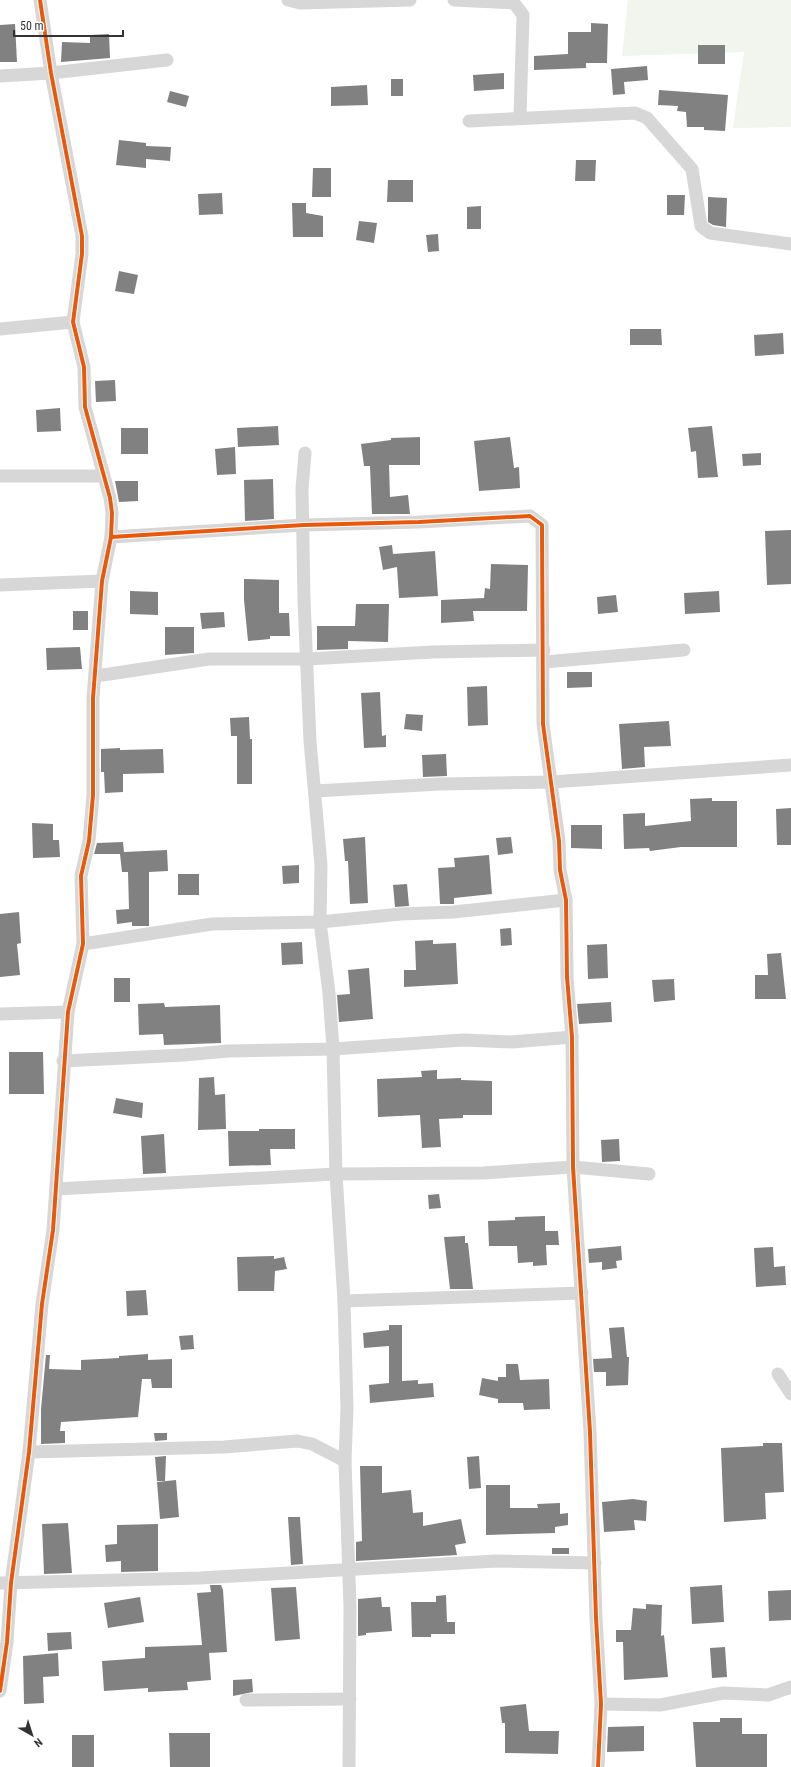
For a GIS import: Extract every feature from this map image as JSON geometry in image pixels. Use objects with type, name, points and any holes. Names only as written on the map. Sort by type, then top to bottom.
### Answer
[{"type":"street","points":[[0,1691],[7,1642],[6,1583],[29,1452],[42,1304],[53,1230],[63,1061],[68,1012],[83,944],[81,876],[89,841],[94,795],[93,698],[96,676],[102,581],[111,537],[112,512],[110,498],[85,406],[84,367],[73,322],[81,262],[82,236],[51,73],[40,0]]},
{"type":"street","points":[[288,0],[300,3],[410,0]]},
{"type":"street","points":[[454,0],[514,4],[523,15],[520,117]]},
{"type":"street","points":[[0,76],[51,73],[167,60]]},
{"type":"street","points":[[469,121],[520,117],[635,113],[642,115],[647,118],[692,169],[701,226],[704,230],[710,233],[791,244]]},
{"type":"street","points":[[0,330],[73,322]]},
{"type":"street","points":[[305,453],[302,489],[304,524],[304,600],[310,741],[321,865],[320,922],[329,993],[333,1049],[336,1174],[344,1301],[347,1408],[345,1461],[349,1570],[349,1767]]},
{"type":"street","points":[[0,476],[104,476]]},
{"type":"street","points":[[111,537],[304,524],[419,522],[530,516],[538,520],[542,526],[544,656],[543,724],[559,841],[560,870],[566,900],[567,977],[572,1037],[574,1167],[582,1293],[601,1704],[598,1767]]},
{"type":"street","points":[[0,585],[102,581]]},
{"type":"street","points":[[96,676],[209,659],[307,659],[433,652],[544,656],[684,650]]},
{"type":"street","points":[[315,791],[440,784],[552,782],[791,765]]},
{"type":"street","points":[[83,944],[212,924],[320,922],[401,914],[454,912],[566,900]]},
{"type":"street","points":[[0,1014],[68,1012]]},
{"type":"street","points":[[63,1061],[184,1055],[228,1051],[333,1049],[463,1040],[512,1042],[572,1037]]},
{"type":"street","points":[[56,1189],[336,1174],[483,1174],[574,1167],[649,1174]]},
{"type":"street","points":[[344,1301],[582,1293]]},
{"type":"street","points":[[778,1374],[791,1394]]},
{"type":"street","points":[[29,1452],[224,1446],[297,1441],[312,1444],[345,1461]]},
{"type":"street","points":[[6,1583],[200,1578],[496,1561],[595,1563]]},
{"type":"street","points":[[601,1704],[660,1705],[723,1693],[768,1694],[791,1686]]},
{"type":"street","points":[[246,1700],[350,1699]]},
{"type":"shaded area","points":[[628,0],[791,0],[791,127],[733,128],[744,52],[622,56]]},
{"type":"building","points":[[591,23],[608,24],[607,63],[586,63],[586,68],[534,70],[534,56],[568,54],[568,32],[591,32]]},
{"type":"building","points":[[15,24],[17,62],[0,62],[0,25]]},
{"type":"building","points":[[109,34],[110,58],[61,62],[62,42],[90,43],[90,35]]},
{"type":"building","points":[[698,45],[725,45],[725,64],[698,64]]},
{"type":"building","points":[[647,66],[648,80],[624,82],[625,94],[613,95],[611,69]]},
{"type":"building","points":[[504,73],[504,89],[474,91],[473,75]]},
{"type":"building","points":[[391,79],[403,79],[403,96],[391,96]]},
{"type":"building","points":[[367,85],[368,105],[331,106],[331,87]]},
{"type":"building","points":[[659,90],[728,95],[725,131],[704,130],[704,127],[687,127],[686,112],[677,111],[678,106],[658,105]]},
{"type":"building","points":[[170,91],[189,96],[186,107],[167,102]]},
{"type":"building","points":[[119,140],[146,143],[146,146],[171,147],[170,161],[146,159],[146,168],[116,165]]},
{"type":"building","points":[[576,160],[596,160],[595,181],[575,181]]},
{"type":"building","points":[[313,168],[331,168],[331,197],[312,197]]},
{"type":"building","points":[[388,180],[413,180],[413,202],[387,202]]},
{"type":"building","points":[[222,193],[223,214],[199,215],[198,194]]},
{"type":"building","points":[[667,195],[685,195],[684,215],[667,215]]},
{"type":"building","points":[[708,197],[727,198],[726,227],[713,225],[708,222]]},
{"type":"building","points":[[292,203],[306,203],[306,213],[323,216],[323,237],[293,237]]},
{"type":"building","points":[[481,206],[481,229],[467,229],[467,207]]},
{"type":"building","points":[[359,221],[377,223],[374,243],[356,240]]},
{"type":"building","points":[[438,234],[439,251],[428,252],[426,235]]},
{"type":"building","points":[[119,271],[138,275],[134,294],[115,291]]},
{"type":"building","points":[[630,329],[661,329],[662,345],[630,345]]},
{"type":"building","points":[[783,333],[784,354],[755,356],[754,335]]},
{"type":"building","points":[[115,380],[116,401],[96,402],[95,381]]},
{"type":"building","points":[[60,408],[61,431],[37,432],[36,410]]},
{"type":"building","points":[[278,426],[279,445],[238,447],[237,428]]},
{"type":"building","points":[[712,426],[718,477],[698,478],[696,451],[691,452],[688,428]]},
{"type":"building","points":[[121,428],[148,428],[148,454],[121,454]]},
{"type":"building","points":[[420,437],[420,465],[389,465],[390,497],[408,495],[410,514],[372,514],[370,466],[364,466],[361,444],[391,440],[391,438]]},
{"type":"building","points":[[510,437],[514,468],[519,467],[520,488],[479,491],[474,441]]},
{"type":"building","points":[[235,447],[236,474],[217,475],[215,449]]},
{"type":"building","points":[[761,453],[761,465],[743,466],[742,454]]},
{"type":"building","points":[[273,479],[274,519],[245,521],[244,480]]},
{"type":"building","points":[[115,481],[138,481],[138,501],[119,502]]},
{"type":"building","points":[[791,530],[791,584],[767,585],[765,531]]},
{"type":"building","points":[[392,545],[393,554],[435,551],[438,596],[399,598],[397,567],[383,570],[379,547]]},
{"type":"building","points":[[491,564],[528,565],[527,611],[473,611],[474,621],[441,623],[441,600],[484,598],[485,588],[490,589]]},
{"type":"building","points":[[244,579],[279,580],[279,613],[289,613],[290,636],[270,636],[270,639],[248,641],[244,600]]},
{"type":"building","points":[[130,591],[158,592],[158,615],[130,614]]},
{"type":"building","points":[[719,591],[720,612],[685,614],[684,593]]},
{"type":"building","points":[[616,595],[618,612],[598,614],[597,597]]},
{"type":"building","points":[[356,604],[389,604],[388,642],[348,641],[348,649],[317,650],[317,626],[355,626]]},
{"type":"building","points":[[73,611],[88,611],[88,630],[73,630]]},
{"type":"building","points":[[224,612],[225,627],[202,629],[200,613]]},
{"type":"building","points":[[165,627],[194,627],[194,653],[165,655]]},
{"type":"building","points":[[80,647],[82,669],[47,670],[46,648]]},
{"type":"building","points":[[567,672],[592,672],[592,687],[567,688]]},
{"type":"building","points":[[487,686],[488,725],[468,726],[467,687]]},
{"type":"building","points":[[380,692],[382,736],[386,735],[386,747],[364,748],[361,693]]},
{"type":"building","points":[[406,714],[423,715],[422,731],[404,729]]},
{"type":"building","points":[[249,717],[250,739],[252,739],[252,784],[237,784],[237,736],[231,736],[230,718]]},
{"type":"building","points":[[669,721],[671,746],[644,747],[645,767],[622,769],[619,724]]},
{"type":"building","points":[[120,748],[120,750],[163,749],[164,773],[123,774],[123,792],[105,793],[104,772],[101,772],[101,749]]},
{"type":"building","points":[[446,754],[447,776],[423,777],[422,755]]},
{"type":"building","points":[[712,798],[712,801],[737,801],[737,847],[681,847],[650,851],[649,848],[624,849],[623,814],[645,813],[645,826],[691,821],[690,799]]},
{"type":"building","points":[[791,808],[791,845],[777,845],[776,809]]},
{"type":"building","points":[[32,823],[53,824],[53,840],[59,840],[60,857],[33,858]]},
{"type":"building","points":[[571,825],[602,825],[602,849],[571,848]]},
{"type":"building","points":[[365,837],[368,903],[350,904],[348,861],[345,861],[343,839]]},
{"type":"building","points":[[511,837],[513,853],[498,855],[496,838]]},
{"type":"building","points":[[123,842],[124,852],[167,850],[168,871],[149,872],[149,926],[132,926],[132,922],[117,924],[116,910],[129,909],[128,872],[122,872],[120,854],[94,854],[97,843]]},
{"type":"building","points":[[489,855],[492,894],[454,898],[454,904],[440,904],[438,868],[455,867],[454,858]]},
{"type":"building","points":[[299,865],[299,883],[283,884],[282,866]]},
{"type":"building","points":[[178,874],[199,874],[199,895],[178,895]]},
{"type":"building","points":[[407,884],[409,906],[395,907],[393,885]]},
{"type":"building","points":[[19,912],[21,943],[17,944],[20,975],[0,977],[0,914]]},
{"type":"building","points":[[511,928],[512,945],[501,946],[500,929]]},
{"type":"building","points":[[433,940],[433,944],[456,943],[458,984],[404,987],[404,970],[416,970],[415,941]]},
{"type":"building","points":[[302,942],[303,964],[282,965],[281,943]]},
{"type":"building","points":[[607,944],[608,978],[588,979],[587,945]]},
{"type":"building","points":[[781,953],[786,999],[755,999],[755,975],[768,975],[767,954]]},
{"type":"building","points":[[369,968],[373,1019],[339,1022],[337,995],[350,994],[348,970]]},
{"type":"building","points":[[114,978],[130,978],[130,1002],[114,1002]]},
{"type":"building","points":[[674,979],[675,1000],[654,1002],[652,980]]},
{"type":"building","points":[[611,1002],[612,1022],[579,1024],[577,1004]]},
{"type":"building","points":[[164,1003],[165,1007],[220,1005],[221,1043],[164,1045],[163,1034],[139,1035],[138,1004]]},
{"type":"building","points":[[9,1052],[43,1052],[44,1094],[9,1094]]},
{"type":"building","points":[[437,1070],[437,1079],[461,1078],[461,1080],[492,1081],[492,1115],[463,1115],[463,1118],[439,1119],[441,1147],[422,1148],[420,1115],[378,1117],[377,1079],[422,1077],[421,1071]]},
{"type":"building","points":[[214,1077],[215,1095],[225,1094],[226,1129],[198,1130],[199,1078]]},
{"type":"building","points":[[116,1098],[143,1103],[142,1118],[113,1113]]},
{"type":"building","points":[[259,1129],[295,1129],[295,1149],[270,1149],[271,1165],[229,1166],[228,1131],[259,1131]]},
{"type":"building","points":[[164,1134],[166,1173],[143,1174],[141,1136]]},
{"type":"building","points":[[619,1139],[620,1161],[602,1162],[601,1140]]},
{"type":"building","points":[[439,1194],[441,1208],[429,1209],[428,1195]]},
{"type":"building","points":[[545,1216],[545,1231],[558,1231],[559,1245],[546,1245],[547,1265],[533,1266],[533,1262],[518,1263],[517,1246],[489,1246],[488,1221],[515,1220],[515,1217]]},
{"type":"building","points":[[465,1236],[465,1243],[468,1243],[473,1289],[450,1289],[444,1237]]},
{"type":"building","points":[[621,1246],[622,1260],[616,1261],[617,1268],[602,1270],[602,1262],[589,1263],[588,1249]]},
{"type":"building","points":[[773,1247],[774,1267],[785,1266],[786,1285],[756,1287],[754,1248]]},
{"type":"building","points":[[274,1256],[274,1259],[284,1257],[287,1269],[275,1271],[274,1291],[238,1291],[237,1257]]},
{"type":"building","points":[[146,1290],[148,1315],[127,1316],[126,1291]]},
{"type":"building","points":[[389,1325],[402,1325],[402,1381],[418,1380],[418,1384],[433,1383],[434,1397],[370,1403],[369,1385],[389,1383],[389,1346],[364,1348],[363,1333],[389,1330]]},
{"type":"building","points":[[624,1327],[627,1357],[629,1357],[628,1385],[606,1386],[606,1372],[594,1372],[593,1359],[612,1358],[609,1328]]},
{"type":"building","points":[[193,1335],[194,1349],[181,1350],[179,1336]]},
{"type":"building","points":[[148,1354],[148,1360],[172,1359],[172,1388],[152,1388],[151,1379],[142,1379],[138,1417],[61,1422],[60,1431],[65,1431],[65,1443],[41,1444],[41,1409],[46,1355],[50,1355],[49,1369],[81,1370],[81,1360],[119,1358],[119,1356]]},
{"type":"building","points":[[506,1364],[518,1364],[520,1380],[549,1379],[550,1409],[524,1410],[523,1403],[498,1403],[498,1399],[479,1395],[482,1378],[498,1381],[498,1377],[506,1377]]},
{"type":"building","points":[[154,1433],[167,1433],[167,1440],[155,1441]]},
{"type":"building","points":[[763,1443],[782,1443],[784,1492],[765,1493],[766,1519],[724,1522],[721,1448],[763,1446]]},
{"type":"building","points":[[166,1456],[165,1481],[157,1481],[155,1457]]},
{"type":"building","points":[[479,1456],[481,1488],[469,1489],[467,1457]]},
{"type":"building","points":[[360,1466],[382,1466],[382,1493],[411,1490],[413,1513],[423,1512],[423,1526],[461,1519],[466,1543],[455,1545],[457,1555],[356,1561],[356,1542],[362,1541]]},
{"type":"building","points":[[176,1480],[179,1517],[160,1519],[157,1482]]},
{"type":"building","points":[[486,1485],[510,1485],[510,1508],[538,1508],[537,1504],[560,1503],[560,1514],[568,1513],[568,1525],[555,1527],[555,1533],[486,1535]]},
{"type":"building","points":[[633,1499],[647,1501],[646,1521],[634,1520],[635,1530],[604,1532],[602,1502]]},
{"type":"building","points":[[288,1517],[300,1517],[303,1564],[291,1565]]},
{"type":"building","points":[[68,1523],[72,1573],[44,1574],[42,1524]]},
{"type":"building","points":[[158,1524],[158,1571],[121,1572],[121,1561],[106,1562],[105,1545],[117,1544],[117,1525]]},
{"type":"building","points":[[552,1548],[569,1548],[569,1554],[552,1554]]},
{"type":"building","points":[[210,1585],[221,1585],[223,1590],[227,1652],[209,1653],[211,1680],[187,1682],[188,1690],[148,1692],[148,1688],[104,1691],[102,1661],[145,1658],[145,1647],[202,1645],[197,1593],[211,1592]]},
{"type":"building","points":[[722,1585],[724,1622],[692,1624],[690,1587]]},
{"type":"building","points":[[296,1587],[300,1639],[275,1641],[271,1588]]},
{"type":"building","points":[[791,1590],[791,1620],[769,1621],[768,1591]]},
{"type":"building","points":[[446,1595],[447,1622],[455,1622],[455,1634],[431,1634],[431,1637],[412,1637],[411,1602],[436,1602],[436,1596]]},
{"type":"building","points":[[140,1597],[144,1622],[108,1628],[104,1603]]},
{"type":"building","points":[[381,1597],[382,1607],[390,1607],[392,1631],[366,1633],[366,1635],[358,1636],[358,1599]]},
{"type":"building","points":[[646,1604],[662,1605],[661,1636],[664,1635],[668,1677],[624,1680],[623,1642],[616,1642],[616,1630],[631,1630],[633,1608],[646,1609]]},
{"type":"building","points":[[71,1632],[72,1649],[48,1651],[47,1633]]},
{"type":"building","points":[[725,1647],[727,1677],[712,1678],[710,1648]]},
{"type":"building","points":[[58,1653],[59,1676],[43,1677],[44,1703],[24,1704],[23,1656]]},
{"type":"building","points":[[252,1679],[253,1692],[233,1696],[233,1680]]},
{"type":"building","points":[[526,1704],[529,1731],[559,1731],[558,1754],[505,1753],[505,1723],[502,1723],[500,1707]]},
{"type":"building","points":[[720,1718],[742,1718],[742,1734],[767,1734],[767,1767],[696,1767],[693,1722],[720,1722]]},
{"type":"building","points":[[644,1726],[644,1751],[607,1752],[608,1727]]},
{"type":"building","points":[[169,1733],[210,1733],[210,1767],[170,1767]]},
{"type":"building","points":[[72,1735],[94,1735],[94,1767],[72,1767]]},
{"type":"cycle path","points":[[0,1691],[7,1642],[11,1583],[29,1452],[42,1304],[53,1230],[68,1012],[83,944],[81,876],[89,841],[93,795],[93,698],[102,581],[111,537],[112,513],[110,498],[85,407],[84,367],[73,322],[82,254],[82,236],[51,73],[40,0]]},
{"type":"cycle path","points":[[111,537],[304,525],[419,522],[530,516],[542,525],[543,724],[559,841],[560,870],[566,900],[567,977],[572,1037],[573,1167],[590,1432],[596,1618],[601,1704],[598,1767]]}]
